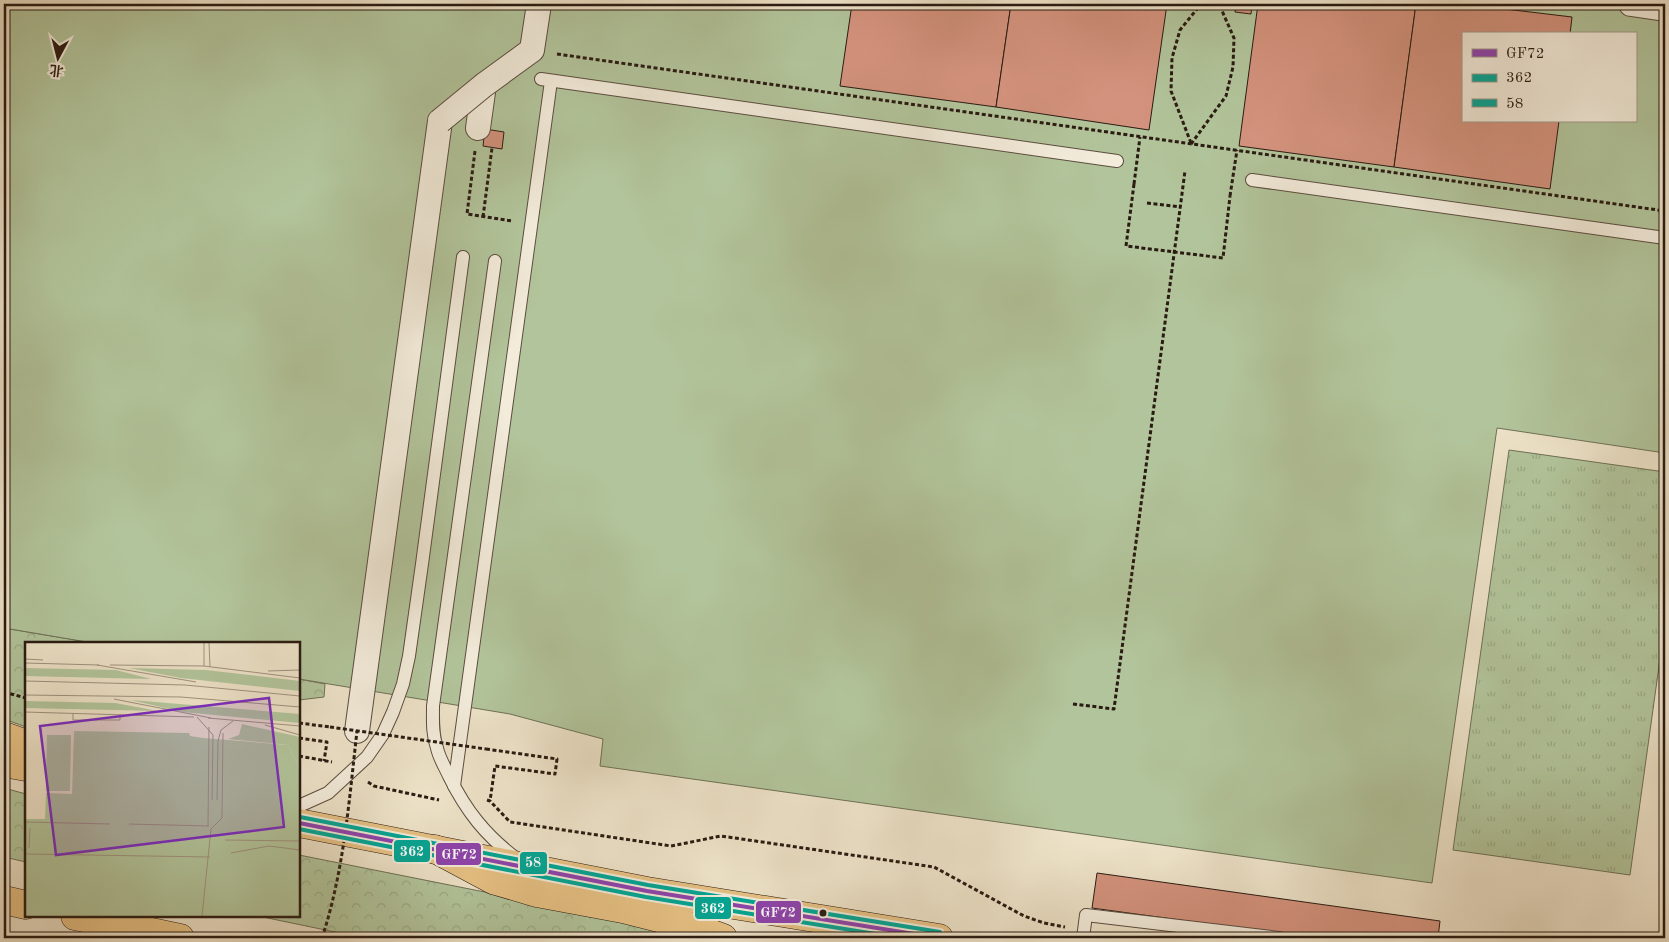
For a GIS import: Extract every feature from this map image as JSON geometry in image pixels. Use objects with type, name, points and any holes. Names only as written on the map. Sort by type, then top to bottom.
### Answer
[{"type":"main road","points":[[4,736],[25,744]]},
{"type":"main road","points":[[4,762],[25,767]]},
{"type":"main road","points":[[300,823],[647,890],[939,938]]},
{"type":"main road","points":[[435,849],[494,880],[537,893],[623,909],[690,926],[723,938]]},
{"type":"main road","points":[[4,900],[25,905]]},
{"type":"main road","points":[[80,917],[180,938]]},
{"type":"street","points":[[357,731],[440,121],[484,85],[532,50],[539,4]]},
{"type":"street","points":[[1631,4],[1665,9]]},
{"type":"street","points":[[484,85],[486,134]]},
{"type":"lane","points":[[454,786],[532,224],[546,80],[1117,161]]},
{"type":"lane","points":[[1252,180],[1665,238]]},
{"type":"lane","points":[[300,806],[328,793],[367,756],[383,734],[403,684],[424,555],[463,256]]},
{"type":"lane","points":[[495,261],[433,706],[432,725],[436,748],[454,786],[479,826],[498,845],[529,868]]},
{"type":"lane","points":[[1084,934],[1086,915],[1279,938]]},
{"type":"path","points":[[1191,144],[1171,91],[1172,58],[1180,30],[1201,4]]},
{"type":"path","points":[[1191,144],[1226,96],[1233,67],[1234,38],[1219,4]]},
{"type":"path","points":[[532,50],[1665,211]]},
{"type":"path","points":[[483,217],[486,134]]},
{"type":"path","points":[[486,134],[467,214],[532,224]]},
{"type":"path","points":[[1140,137],[1126,246],[1223,258],[1237,150]]},
{"type":"path","points":[[1073,704],[1114,709],[1186,171]]},
{"type":"path","points":[[1147,202],[1181,207]]},
{"type":"path","points":[[4,692],[25,698]]},
{"type":"path","points":[[300,723],[557,759],[554,774],[495,766],[490,800],[510,822],[671,846],[721,836],[934,868],[1024,916],[1084,934]]},
{"type":"path","points":[[322,938],[330,914],[340,868],[357,731]]},
{"type":"path","points":[[300,738],[327,742],[324,760]]},
{"type":"path","points":[[300,756],[340,764]]},
{"type":"path","points":[[374,786],[441,800]]},
{"type":"green space","points":[[4,4],[1665,4],[1665,453],[1497,428],[1432,883],[600,766],[603,739],[510,714],[300,679],[300,642],[87,642],[4,628]]},
{"type":"green space","points":[[1509,450],[1665,472],[1665,623],[1630,875],[1453,850]]},
{"type":"green space","points":[[4,628],[87,642],[25,642],[25,727],[4,719]]},
{"type":"green space","points":[[300,679],[325,684],[324,697],[300,700]]},
{"type":"green space","points":[[4,788],[25,794],[25,862],[4,857]]},
{"type":"green space","points":[[300,855],[635,922],[694,938],[364,938],[263,917],[300,917]]},
{"type":"building","points":[[852,4],[1011,4],[996,107],[840,86]]},
{"type":"building","points":[[1011,4],[1167,4],[1149,130],[996,107]]},
{"type":"building","points":[[1236,4],[1252,4],[1251,14],[1235,12]]},
{"type":"building","points":[[1258,4],[1416,4],[1394,167],[1239,146]]},
{"type":"building","points":[[1416,4],[1463,4],[1572,17],[1570,32],[1462,32],[1462,122],[1559,122],[1550,189],[1394,167]]},
{"type":"building","points":[[485,129],[504,132],[502,149],[483,146]]},
{"type":"building","points":[[1097,873],[1440,921],[1438,938],[1312,938],[1092,908]]},
{"type":"transit line","name":"58","points":[[300,817],[648,885],[940,932]]},
{"type":"transit line","name":"GF72","points":[[300,823],[647,891],[939,938]]},
{"type":"transit line","name":"362","points":[[300,829],[646,897],[901,938]]}]
